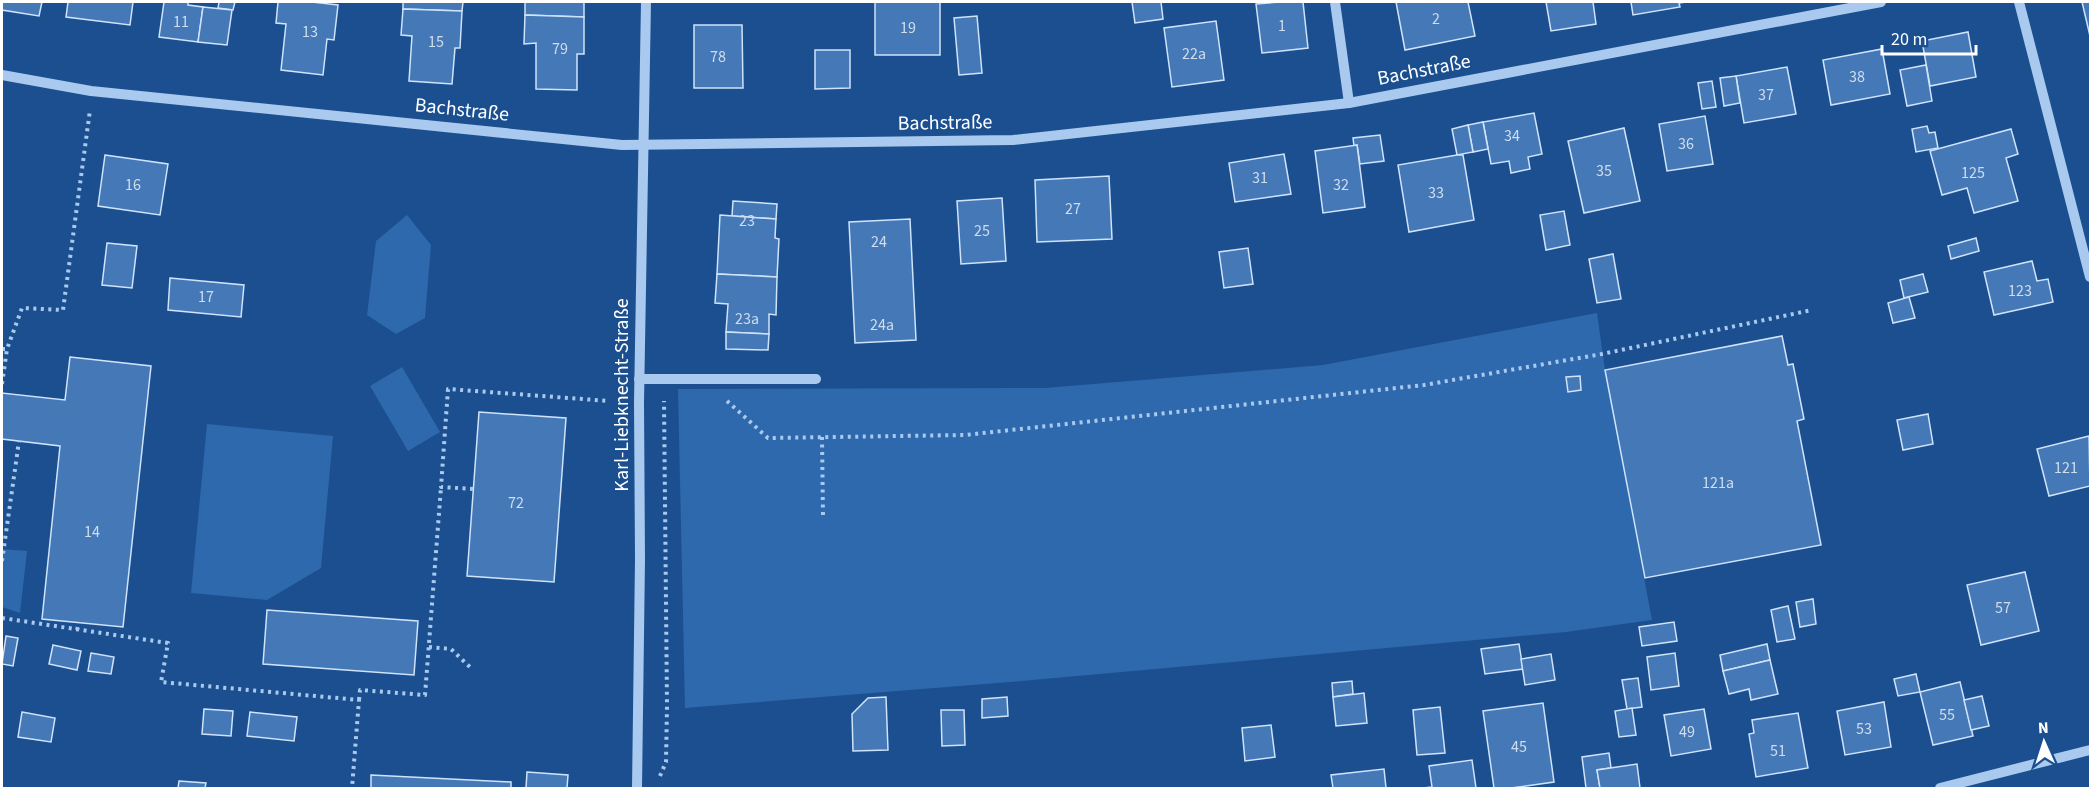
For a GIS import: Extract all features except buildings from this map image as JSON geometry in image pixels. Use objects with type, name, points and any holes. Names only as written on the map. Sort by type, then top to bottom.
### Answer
[{"type":"street","name":"Karl-Liebknecht-Straße","points":[[637,789],[640,559],[639,379],[646,2]]},
{"type":"street","points":[[1335,2],[1349,103]]},
{"type":"street","name":"Bachstraße","points":[[2,75],[91,91],[599,143],[644,145],[1017,140],[1349,103],[1881,2]]},
{"type":"street","points":[[2019,2],[2091,277]]},
{"type":"street","points":[[639,379],[816,379]]},
{"type":"street","points":[[1940,789],[2091,750]]},
{"type":"path","points":[[2,384],[8,350],[22,308],[63,310],[91,91]]},
{"type":"path","points":[[706,379],[768,438],[965,435],[1424,386],[1602,354],[1812,310]]},
{"type":"path","points":[[2,349],[8,350]]},
{"type":"path","points":[[352,789],[360,690],[425,694],[448,389],[609,401]]},
{"type":"path","points":[[822,437],[823,517]]},
{"type":"path","points":[[2,561],[19,441]]},
{"type":"path","points":[[441,486],[473,489]]},
{"type":"path","points":[[2,618],[168,643],[161,682],[359,700]]},
{"type":"path","points":[[77,630],[79,622]]},
{"type":"path","points":[[429,647],[451,649],[472,669]]},
{"type":"shaded area","points":[[407,215],[431,245],[425,318],[396,334],[367,315],[376,241]]},
{"type":"shaded area","points":[[1597,313],[1605,370],[1652,620],[1566,632],[1010,682],[685,708],[678,389],[1045,388],[1323,365]]},
{"type":"shaded area","points":[[402,367],[440,432],[408,451],[370,386]]},
{"type":"shaded area","points":[[207,424],[333,436],[321,568],[267,600],[191,593]]},
{"type":"shaded area","points":[[2,549],[27,551],[20,613],[2,607]]}]
